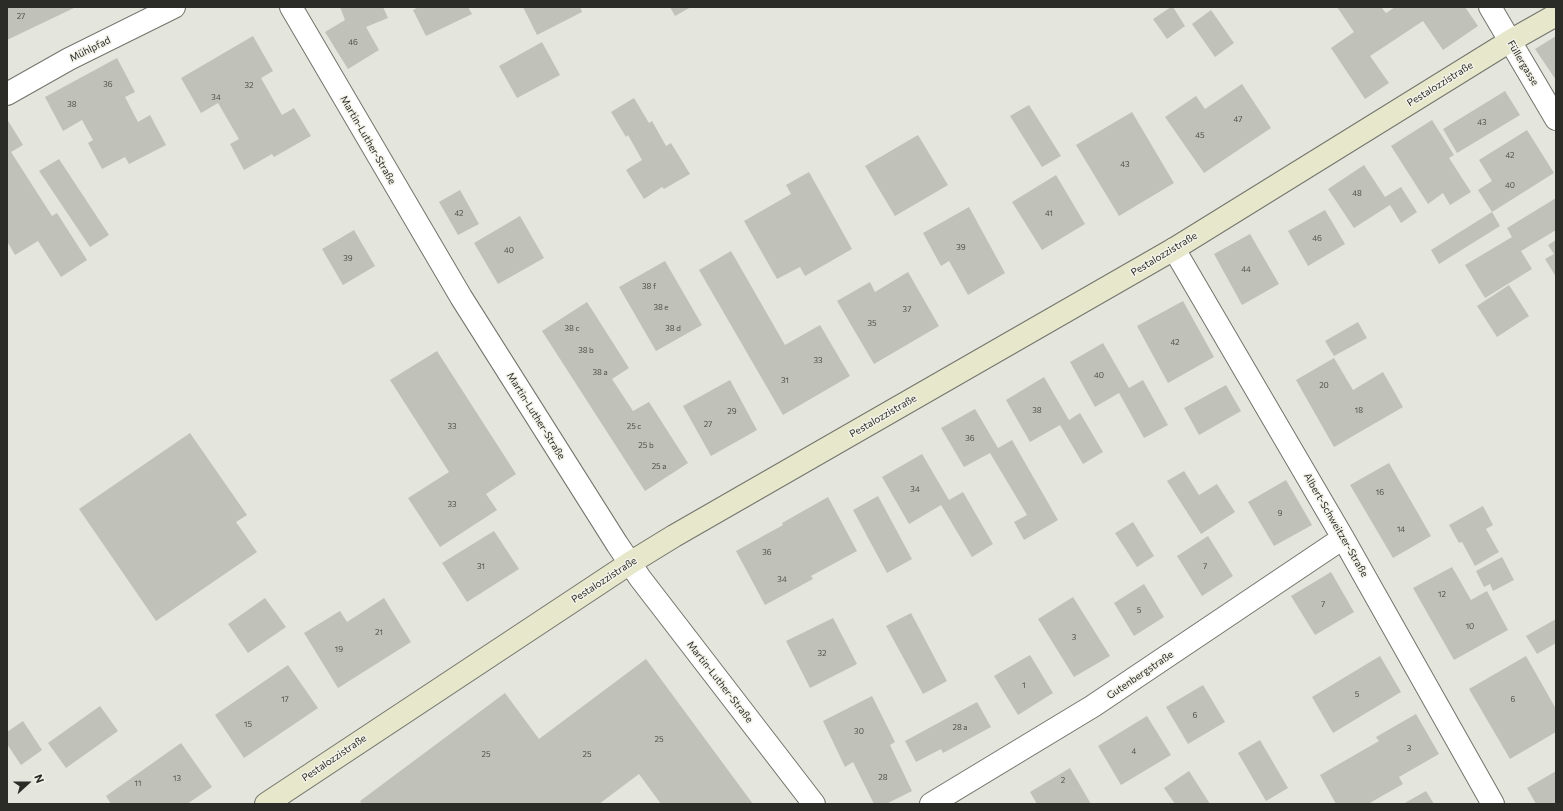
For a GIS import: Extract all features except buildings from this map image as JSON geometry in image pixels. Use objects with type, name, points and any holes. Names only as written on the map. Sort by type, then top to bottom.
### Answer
[{"type":"main road","name":"Pestalozzistraße","points":[[266,804],[630,563],[681,532],[1174,249],[1510,41],[1556,15]]},
{"type":"street","name":"Mühlpfad","points":[[7,94],[69,59],[174,7]]},
{"type":"street","name":"Martin-Luther-Straße","points":[[291,7],[461,297],[630,563],[814,804]]},
{"type":"street","name":"Füllergasse","points":[[1490,7],[1556,119]]},
{"type":"street","name":"Albert-Schweitzer-Straße","points":[[1174,249],[1343,538],[1493,804]]},
{"type":"street","name":"Gutenbergstraße","points":[[931,804],[1093,706],[1343,538]]}]
